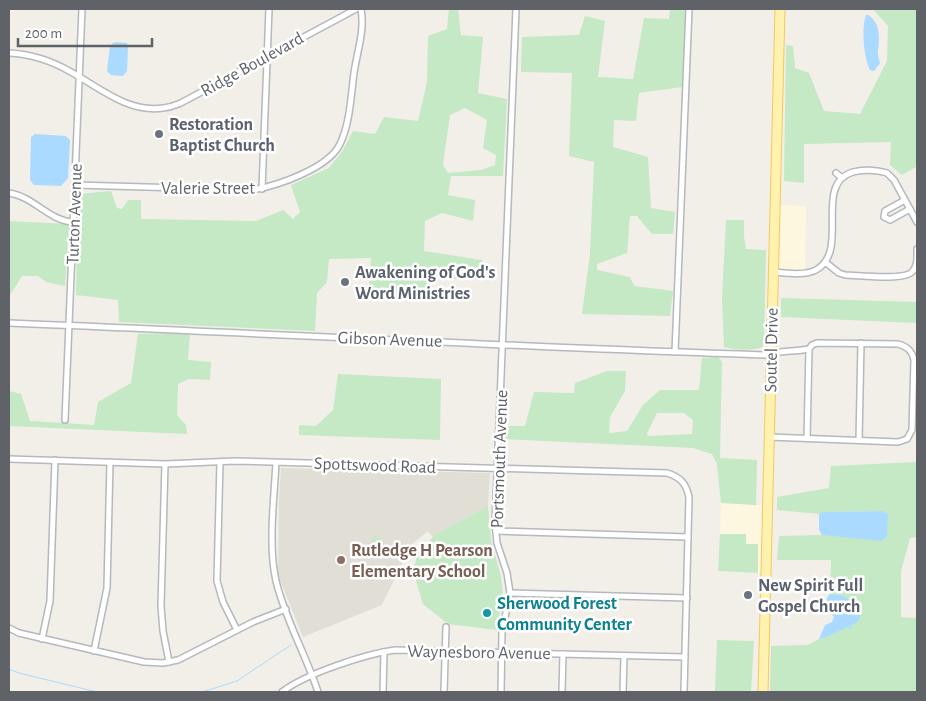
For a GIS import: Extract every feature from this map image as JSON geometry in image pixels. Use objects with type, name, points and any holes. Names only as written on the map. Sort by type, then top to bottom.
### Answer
[{"type":"main road","name":"Soutel Drive","points":[[763,692],[780,9]]},
{"type":"street","name":"Turton Avenue","points":[[65,420],[82,9]]},
{"type":"street","points":[[262,189],[269,9]]},
{"type":"street","name":"Ridge Boulevard","points":[[9,53],[27,54],[46,60],[80,77],[124,103],[144,108],[171,107],[356,9]]},
{"type":"street","name":"Valerie Street","points":[[75,185],[241,191],[262,189],[271,187],[330,158],[340,144],[348,112],[360,38],[361,9]]},
{"type":"street","name":"Portsmouth Avenue","points":[[501,692],[502,632],[510,593],[496,531],[497,468],[516,9]]},
{"type":"street","points":[[675,352],[689,9]]},
{"type":"street","points":[[773,272],[810,272],[825,262],[831,246],[833,198],[842,178],[850,173],[856,171],[887,173],[894,180],[917,222]]},
{"type":"street","points":[[836,173],[842,178]]},
{"type":"street","points":[[9,193],[19,195],[52,215],[73,222]]},
{"type":"street","points":[[905,200],[885,211],[884,217],[890,220],[910,209]]},
{"type":"street","points":[[825,262],[839,273],[845,275],[903,277],[912,273],[917,263],[917,249]]},
{"type":"street","name":"Gibson Avenue","points":[[9,323],[765,355],[778,351],[809,349],[812,344],[817,343],[898,344],[909,349],[914,360],[912,430],[907,439],[898,442],[859,440]]},
{"type":"street","points":[[769,437],[859,440],[861,343]]},
{"type":"street","points":[[807,438],[809,349]]},
{"type":"street","name":"Spottswood Road","points":[[9,459],[165,464],[220,462],[497,468],[667,473],[674,475],[683,482],[688,491],[684,692]]},
{"type":"street","points":[[42,639],[50,601],[55,460]]},
{"type":"street","points":[[94,651],[107,588],[110,462]]},
{"type":"street","points":[[220,462],[217,580],[223,602],[237,630]]},
{"type":"street","points":[[276,463],[273,556],[276,581],[318,692]]},
{"type":"street","points":[[165,464],[161,606],[163,631],[169,662]]},
{"type":"street","points":[[496,531],[688,537]]},
{"type":"street","points":[[510,593],[687,598]]},
{"type":"street","points":[[9,628],[19,633],[42,639],[144,662],[169,662],[286,609]]},
{"type":"street","points":[[444,692],[446,627]]},
{"type":"street","name":"Waynesboro Avenue","points":[[282,692],[294,684],[359,658],[384,652],[404,650],[685,657]]},
{"type":"street","points":[[383,692],[384,652]]},
{"type":"street","points":[[562,692],[563,654]]},
{"type":"street","points":[[623,692],[624,656]]},
{"type":"shaded area","points":[[779,205],[806,206],[805,271],[778,270]]},
{"type":"shaded area","name":"Rutledge H Pearson Elementary School","points":[[281,468],[490,473],[488,506],[436,534],[433,538],[428,531],[411,545],[382,605],[303,637],[278,575]]},
{"type":"shaded area","points":[[721,503],[763,505],[762,573],[758,573],[758,544],[746,544],[746,534],[720,534]]},
{"type":"green space","points":[[449,9],[458,9],[461,35],[483,37],[478,93],[507,99],[503,176],[451,176],[448,195],[475,200],[473,221],[442,213],[425,221],[424,251],[482,260],[480,280],[438,278],[426,287],[420,299],[369,292],[371,258],[329,259],[327,282],[317,293],[315,331],[119,322],[118,300],[76,295],[78,194],[111,191],[117,208],[122,209],[128,200],[141,200],[141,219],[256,221],[283,210],[293,219],[300,212],[291,185],[329,168],[342,152],[353,131],[375,134],[384,117],[418,121],[427,82],[428,36],[447,29]],"holes":[[[465,108],[487,120],[483,148],[496,155],[495,165],[481,170],[448,173],[443,165],[450,115]]]},
{"type":"green space","points":[[670,9],[686,9],[682,87],[639,93],[636,121],[614,120],[613,147],[648,157],[651,208],[675,212],[673,234],[652,234],[637,216],[630,216],[627,253],[597,264],[597,270],[630,277],[634,286],[673,291],[670,316],[582,314],[590,254],[594,162],[569,156],[572,73],[521,72],[522,37],[579,35],[585,16],[605,21],[598,77],[633,79],[644,18],[669,19]]},
{"type":"green space","points":[[873,9],[917,9],[917,168],[902,175],[890,165],[891,142],[804,144],[804,183],[784,181],[786,45],[793,46],[795,68],[809,73],[824,111],[860,114],[887,61],[888,26]]},
{"type":"green space","points":[[726,220],[744,220],[746,249],[766,250],[763,347],[744,350],[724,347],[722,299]]},
{"type":"green space","points":[[9,221],[69,224],[65,286],[46,282],[38,276],[22,276],[10,295],[9,305]]},
{"type":"green space","points":[[781,298],[917,302],[917,323],[781,317]]},
{"type":"green space","points":[[190,333],[188,360],[211,362],[210,380],[189,379],[178,384],[177,415],[186,425],[187,434],[9,426],[9,391],[21,394],[30,421],[94,425],[98,402],[131,383],[138,334]]},
{"type":"green space","points":[[718,357],[722,362],[720,458],[757,460],[756,505],[721,503],[717,464],[712,454],[693,448],[505,439],[505,426],[525,426],[534,392],[574,393],[575,383],[607,371],[626,371],[625,391],[610,417],[609,433],[627,431],[643,405],[660,390],[699,390],[702,358]],"holes":[[[657,413],[684,413],[693,420],[692,434],[648,436],[647,433]]]},
{"type":"green space","points":[[338,374],[441,379],[440,440],[299,435],[299,425],[316,426],[333,410]]},
{"type":"green space","points":[[917,462],[917,537],[910,538],[901,571],[901,617],[917,618],[917,692],[770,692],[771,646],[808,645],[858,622],[851,606],[841,595],[830,594],[831,560],[777,560],[779,536],[822,535],[882,511],[822,512],[819,514],[777,510],[777,497],[829,488],[831,466]]},
{"type":"green space","points":[[488,506],[491,541],[501,576],[503,594],[497,630],[448,624],[423,604],[413,571],[418,553],[436,534]]},
{"type":"green space","points":[[720,534],[746,534],[746,544],[758,544],[758,573],[718,571]]},
{"type":"green space","points":[[375,535],[385,542],[375,557],[365,551]]},
{"type":"green space","points":[[717,640],[754,641],[751,692],[715,692]]},
{"type":"water","points":[[866,15],[875,22],[878,31],[880,63],[874,71],[870,70],[865,51],[863,35]]},
{"type":"water","points":[[116,42],[127,43],[128,47],[127,71],[123,76],[111,75],[107,71],[110,46]]},
{"type":"water","points":[[35,134],[66,136],[70,140],[68,178],[61,186],[34,185],[30,180],[31,137]]},
{"type":"water","points":[[882,511],[888,514],[887,536],[882,541],[822,535],[819,530],[819,514],[822,512]]},
{"type":"water","points":[[830,594],[841,595],[848,599],[848,603],[858,611],[860,618],[858,622],[850,626],[852,628],[848,627],[819,639],[825,625],[832,622],[834,617],[826,609],[827,598]]},
{"type":"waterway","points":[[202,692],[237,681],[291,645]]},
{"type":"waterway","points":[[9,669],[97,692]]},
{"type":"place","name":"Restoration Baptist Church","points":[[159,134]]},
{"type":"place","name":"Awakening of God's Word Ministries","points":[[345,282]]},
{"type":"place","name":"Rutledge H Pearson Elementary School","points":[[341,560]]},
{"type":"place","name":"New Spirit Full Gospel Church","points":[[748,595]]},
{"type":"place","name":"Sherwood Forest Community Center","points":[[487,613]]}]
